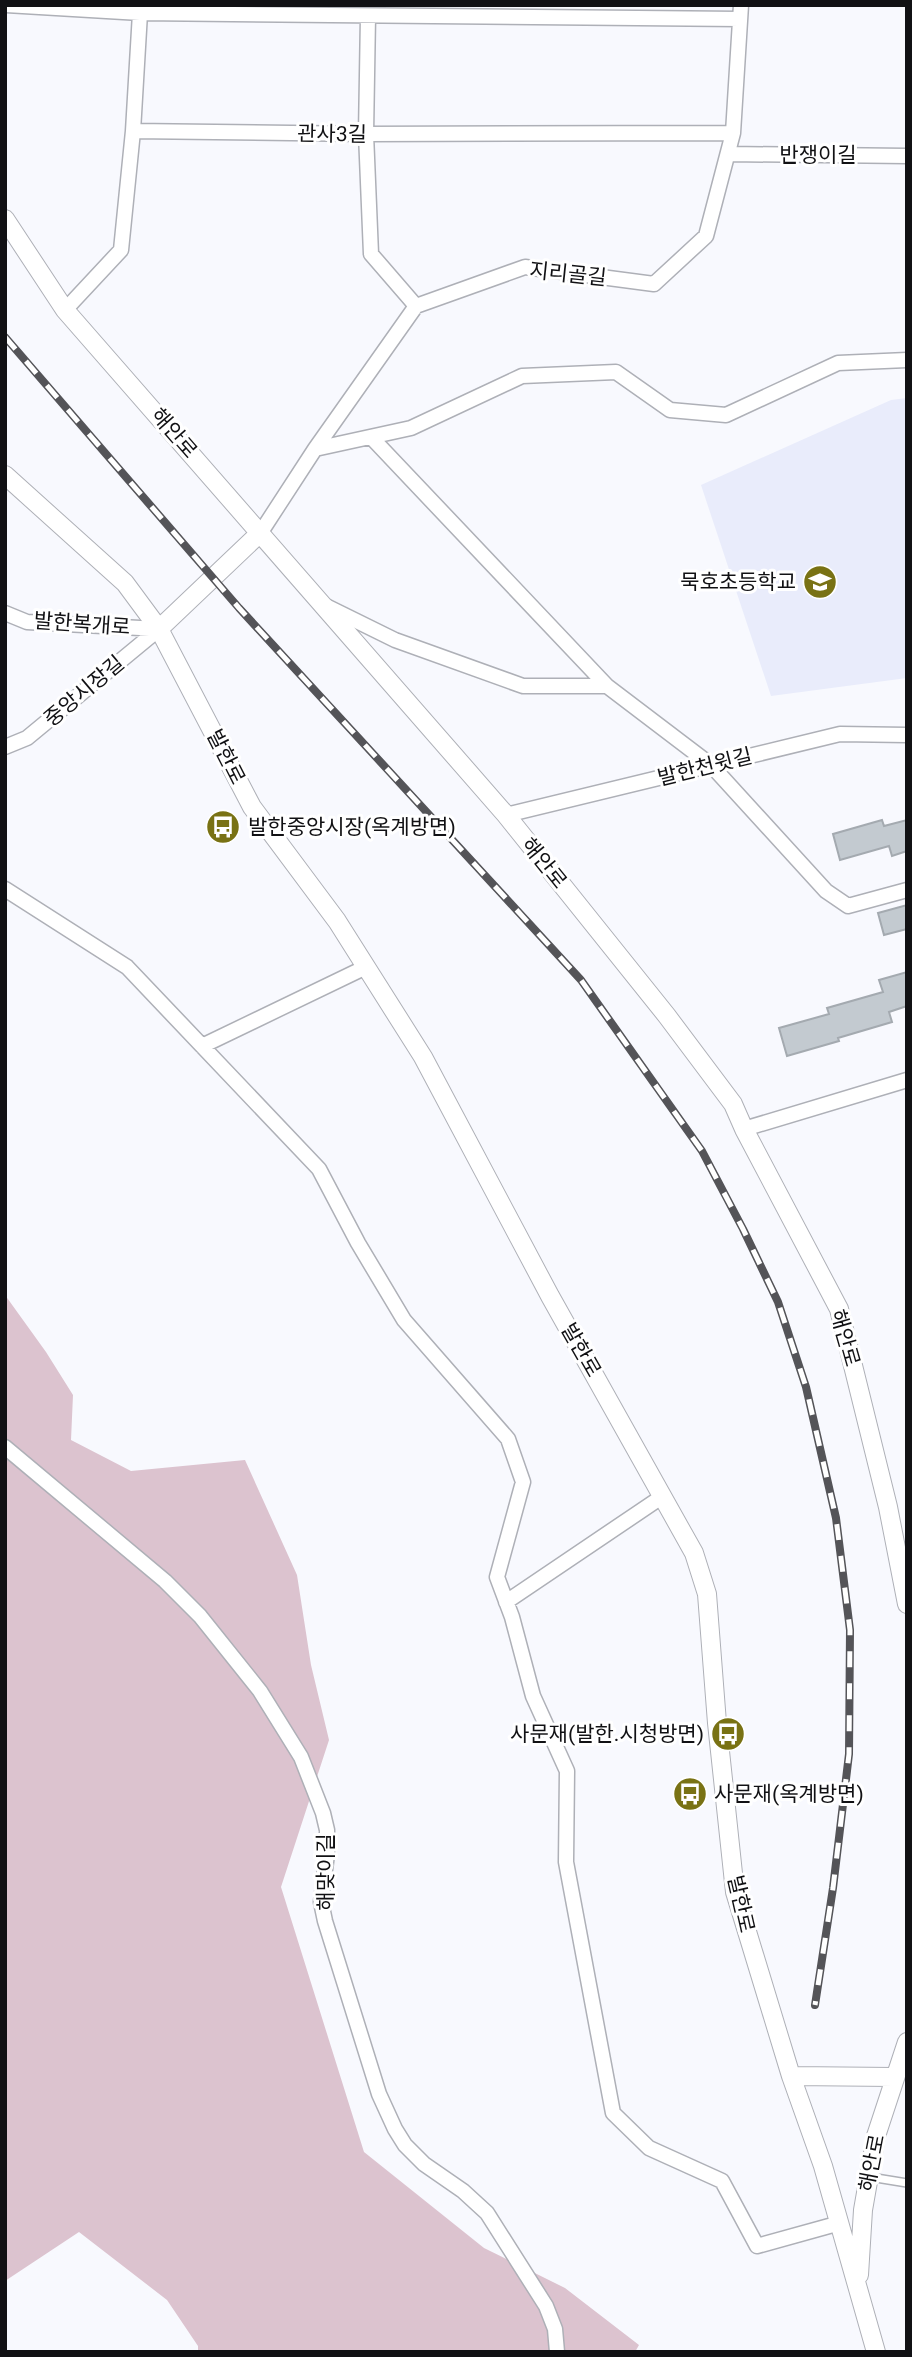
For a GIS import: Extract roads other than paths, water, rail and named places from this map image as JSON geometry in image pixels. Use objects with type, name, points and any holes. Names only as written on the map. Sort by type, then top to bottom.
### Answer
[{"type":"street","points":[[6,5],[140,13],[283,10],[368,16],[533,11],[741,12]]},
{"type":"street","name":"지리골길","points":[[416,306],[526,267],[654,284],[706,236],[733,133],[741,12]]},
{"type":"street","points":[[65,310],[121,250],[140,13]]},
{"type":"street","points":[[159,629],[261,532],[315,449],[416,306],[371,254],[366,134],[368,16]]},
{"type":"street","name":"관사3길","points":[[132,131],[366,134],[733,133]]},
{"type":"street","name":"반쟁이길","points":[[729,155],[907,156]]},
{"type":"street","name":"해안로","points":[[5,219],[65,310],[506,815],[667,1016],[733,1104],[839,1309],[906,1592]]},
{"type":"street","points":[[315,449],[411,428],[522,376],[617,372],[670,410],[726,415],[838,363],[907,360]]},
{"type":"street","points":[[371,437],[607,686],[710,765],[825,891],[848,906],[907,890]]},
{"type":"street","name":"발한로","points":[[5,475],[125,583],[159,629],[252,807],[337,921],[424,1058],[550,1296],[694,1553],[707,1594],[735,1892],[791,2076],[823,2166],[876,2352]]},
{"type":"street","points":[[324,605],[396,640],[523,686],[607,686]]},
{"type":"street","name":"발한복개로","points":[[5,614],[27,621],[159,629]]},
{"type":"street","name":"중앙시장길","points":[[6,748],[27,738],[159,629]]},
{"type":"street","name":"발한천윗길","points":[[506,815],[840,734],[907,735]]},
{"type":"street","points":[[5,889],[127,967],[319,1169],[358,1243],[404,1320],[508,1438],[523,1482],[497,1577],[512,1617],[533,1696],[567,1771],[566,1862],[613,2113],[649,2148],[722,2181],[758,2246],[840,2223]]},
{"type":"street","points":[[202,1046],[366,967]]},
{"type":"street","points":[[744,1129],[907,1080]]},
{"type":"street","name":"해맞이길","points":[[5,1447],[165,1581],[200,1616],[260,1692],[301,1757],[327,1830],[321,1902],[325,1921],[379,2094],[405,2145],[424,2164],[463,2191],[487,2213],[546,2306],[555,2329],[557,2352]]},
{"type":"street","points":[[506,1602],[663,1496]]},
{"type":"street","name":"해안로","points":[[858,2289],[863,2210],[876,2136],[907,2042]]},
{"type":"street","points":[[791,2076],[894,2077]]},
{"type":"lane","points":[[869,2177],[907,2183]]},
{"type":"railway","points":[[5,337],[239,608],[581,980],[702,1151],[743,1229],[778,1302],[806,1387],[836,1518],[850,1630],[849,1754],[833,1888],[815,2005]]},
{"type":"place","name":"묵호초등학교","points":[[820,582]]},
{"type":"place","name":"발한중앙시장(옥계방면)","points":[[223,827]]},
{"type":"place","name":"사문재(발한.시청방면)","points":[[728,1734]]},
{"type":"place","name":"사문재(옥계방면)","points":[[690,1794]]}]
